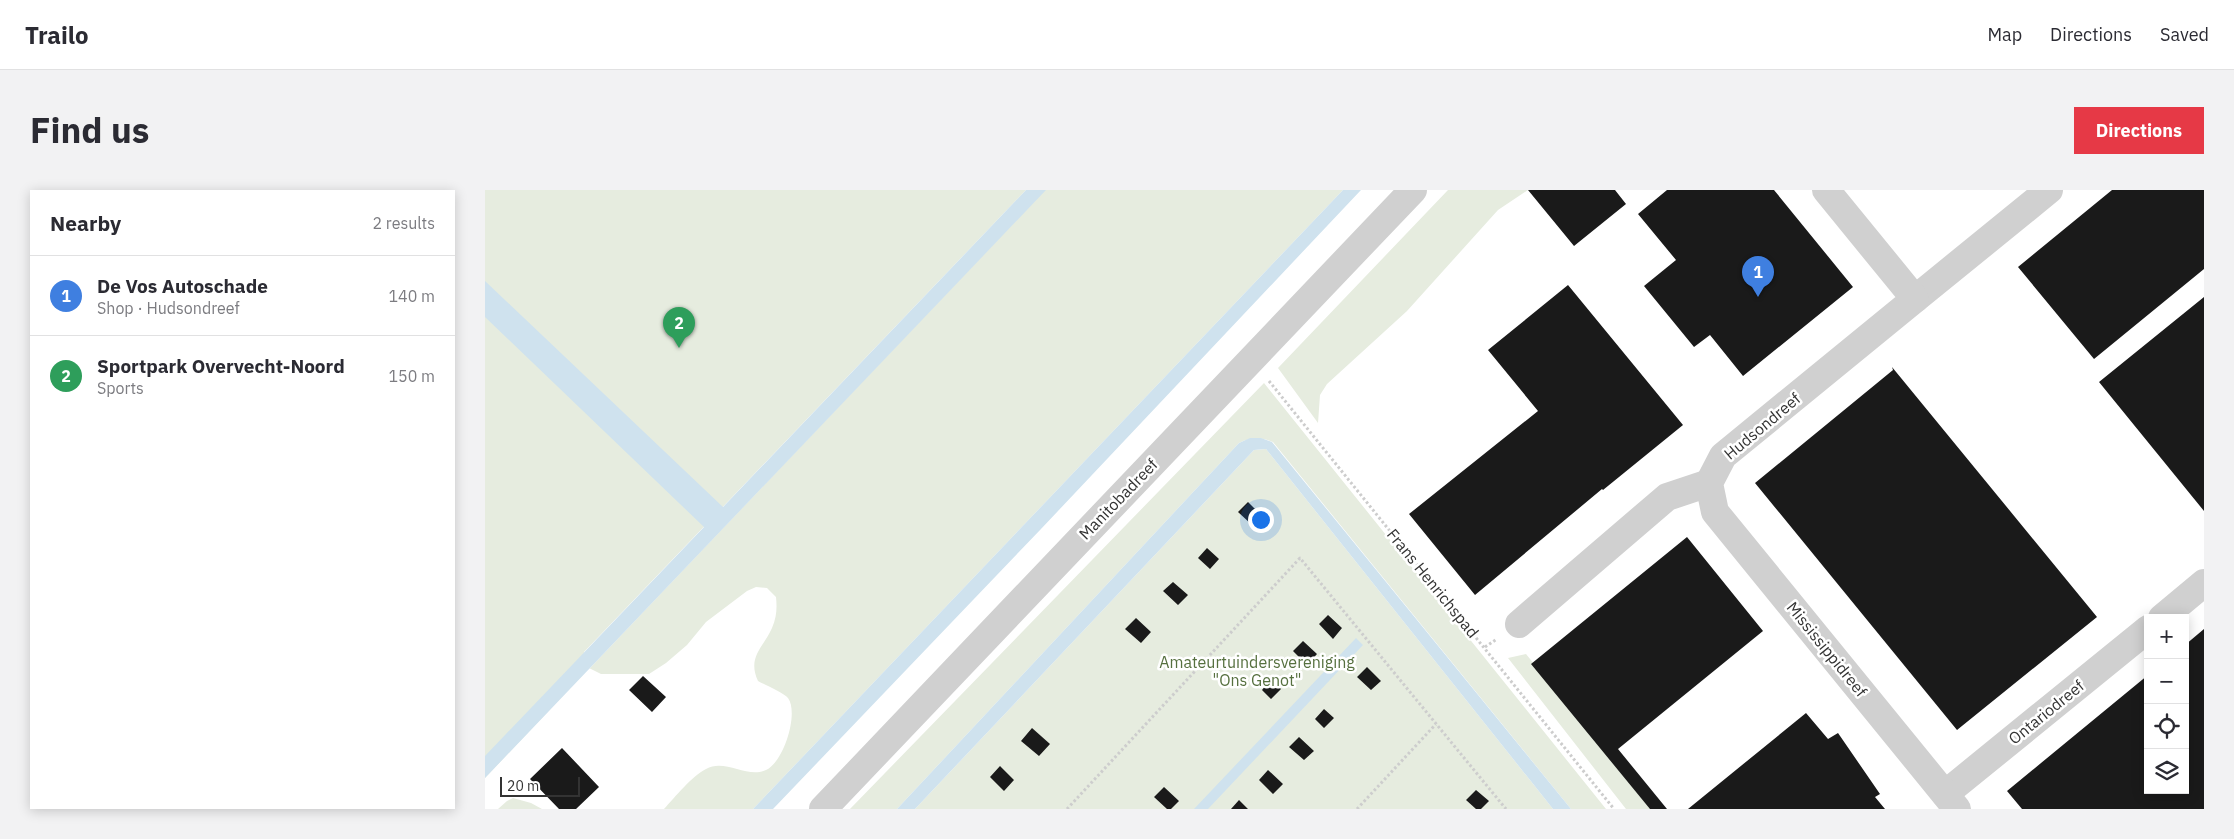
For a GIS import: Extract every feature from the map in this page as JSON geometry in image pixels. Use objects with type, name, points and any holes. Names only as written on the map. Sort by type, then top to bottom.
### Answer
[{"type":"street","name":"Manitobadreef","points":[[823,809],[1413,190]]},
{"type":"street","points":[[1826,190],[1915,300]]},
{"type":"street","name":"Hudsondreef","points":[[1709,483],[1723,456],[2049,190]]},
{"type":"street","points":[[1519,624],[1667,498],[1709,483]]},
{"type":"street","name":"Mississippidreef","points":[[1709,483],[1715,512],[1951,802]]},
{"type":"street","points":[[2167,614],[2204,583]]},
{"type":"street","name":"Ontariodreef","points":[[1951,802],[2144,633]]},
{"type":"path","name":"Frans Henrichspad","points":[[1251,359],[1614,809]]},
{"type":"path","points":[[1067,809],[1300,558],[1506,809]]},
{"type":"path","points":[[1357,809],[1436,724]]},
{"type":"green space","points":[[485,190],[1026,190],[584,652],[590,668],[1045,190],[1343,190],[753,809],[664,809],[689,782],[706,769],[713,766],[721,766],[759,772],[773,765],[784,748],[791,725],[791,705],[786,696],[758,681],[754,665],[757,653],[774,624],[777,605],[776,597],[767,588],[756,587],[747,591],[706,622],[687,645],[666,663],[649,674],[601,674],[589,668],[485,778]]},
{"type":"green space","points":[[1448,190],[1528,190],[1498,210],[1407,311],[1327,384],[1320,395],[1318,423],[1278,368]]},
{"type":"green space","points":[[1264,383],[1606,809],[1571,809],[1273,442],[1256,438],[1239,443],[897,809],[850,809]]},
{"type":"green space","name":"Amateurtuindersvereniging \"Ons Genot\"","points":[[1266,449],[1553,809],[915,809],[1254,450]]},
{"type":"green space","points":[[1526,654],[1651,809],[1626,809],[1508,658]]},
{"type":"green space","points":[[513,798],[531,803],[542,809],[498,809]]},
{"type":"water","points":[[1026,190],[1046,190],[485,778],[485,756],[704,527],[485,317],[485,281],[723,507]]},
{"type":"water","points":[[1343,190],[1361,190],[773,809],[753,809]]},
{"type":"water","points":[[1250,438],[1261,438],[1272,442],[1571,809],[1553,809],[1266,449],[1254,450],[915,809],[897,809],[1239,443]]},
{"type":"water","points":[[1356,638],[1363,645],[1208,809],[1194,809]]},
{"type":"building","points":[[1528,190],[1615,190],[1626,204],[1574,246]]},
{"type":"building","points":[[1667,190],[1774,190],[1853,287],[1743,376],[1710,335],[1694,347],[1644,286],[1676,260],[1638,214]]},
{"type":"building","points":[[2112,190],[2204,190],[2204,269],[2094,359],[2018,267]]},
{"type":"building","points":[[1568,285],[1683,425],[1602,489],[1475,595],[1409,514],[1538,411],[1488,350]]},
{"type":"building","points":[[2204,297],[2204,511],[2099,382]]},
{"type":"building","points":[[1892,367],[2097,617],[1957,730],[1755,483],[1893,370]]},
{"type":"building","points":[[1248,502],[1260,514],[1251,524],[1238,512]]},
{"type":"building","points":[[1687,537],[1763,631],[1618,749],[1667,809],[1650,809],[1531,664]]},
{"type":"building","points":[[1207,548],[1219,559],[1210,569],[1198,558]]},
{"type":"building","points":[[1173,582],[1188,595],[1178,605],[1163,591]]},
{"type":"building","points":[[1328,615],[1342,628],[1333,639],[1319,624]]},
{"type":"building","points":[[1136,618],[1151,632],[1141,643],[1125,629]]},
{"type":"building","points":[[2204,629],[2204,809],[2022,809],[2007,791],[2144,678],[2144,794],[2189,794],[2189,642]]},
{"type":"building","points":[[1303,641],[1317,654],[1307,665],[1293,651]]},
{"type":"building","points":[[1367,667],[1381,681],[1371,690],[1357,677]]},
{"type":"building","points":[[643,676],[666,697],[652,712],[629,690]]},
{"type":"building","points":[[1271,679],[1281,689],[1271,699],[1262,690]]},
{"type":"building","points":[[1324,709],[1334,718],[1324,728],[1315,719]]},
{"type":"building","points":[[1806,713],[1828,739],[1838,733],[1880,794],[1875,797],[1885,809],[1688,809]]},
{"type":"building","points":[[1032,728],[1050,744],[1039,756],[1021,741]]},
{"type":"building","points":[[1299,737],[1314,751],[1304,760],[1289,747]]},
{"type":"building","points":[[562,748],[599,787],[576,809],[559,809],[530,779]]},
{"type":"building","points":[[1000,766],[1014,780],[1004,791],[990,777]]},
{"type":"building","points":[[1268,770],[1283,784],[1273,794],[1259,780]]},
{"type":"building","points":[[1164,787],[1179,801],[1171,809],[1167,809],[1154,797]]},
{"type":"building","points":[[1476,790],[1489,801],[1481,809],[1476,809],[1466,800]]},
{"type":"building","points":[[1239,800],[1248,809],[1231,809]]},
{"type":"place","name":"De Vos Autoschade","points":[[1758,297]]},
{"type":"place","name":"Sportpark Overvecht-Noord","points":[[679,348]]}]
